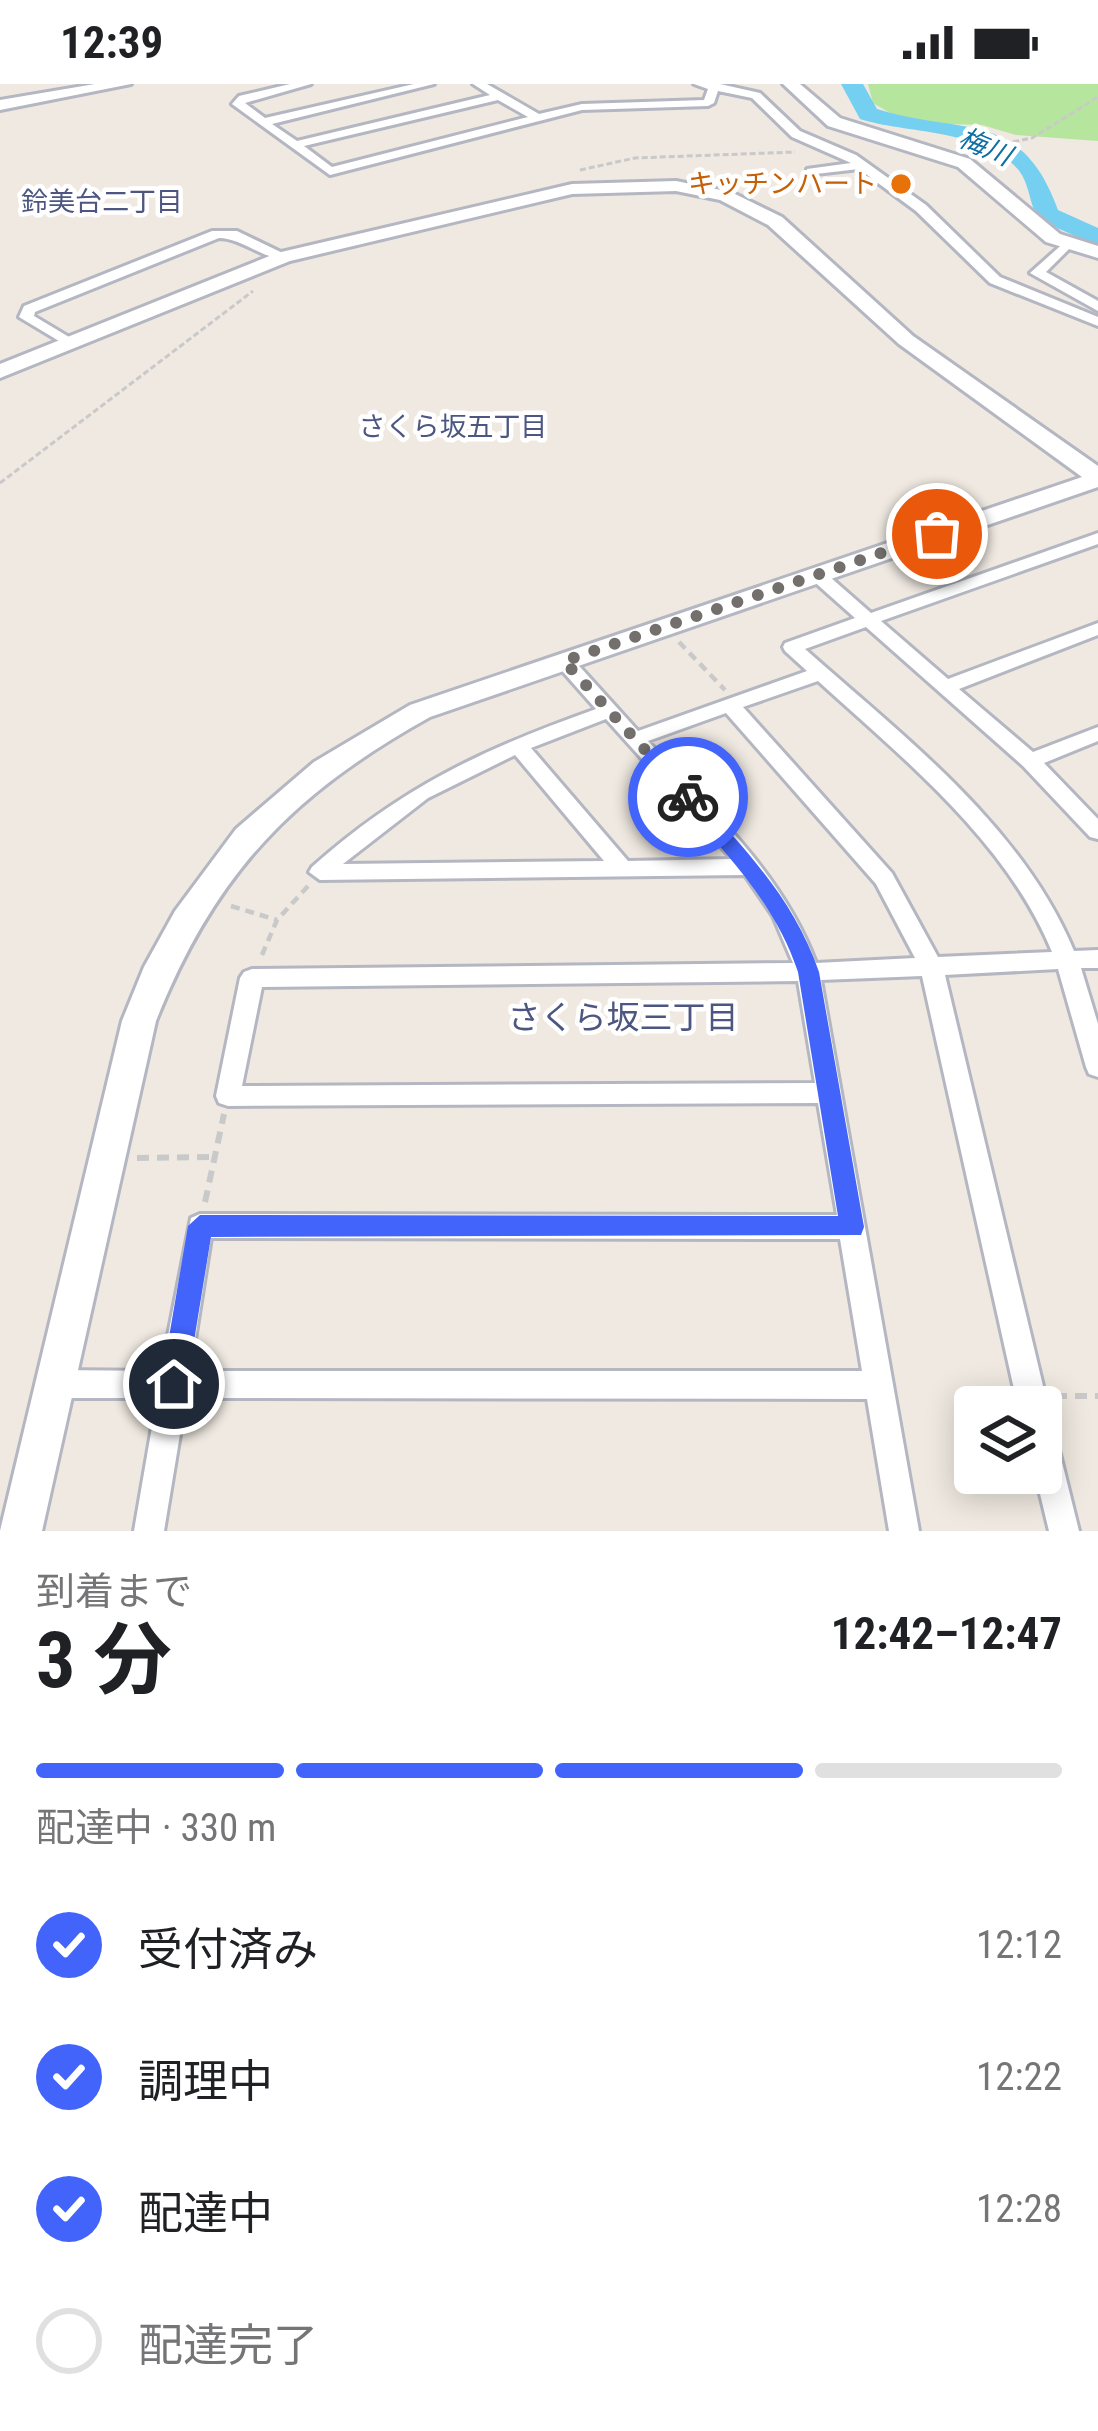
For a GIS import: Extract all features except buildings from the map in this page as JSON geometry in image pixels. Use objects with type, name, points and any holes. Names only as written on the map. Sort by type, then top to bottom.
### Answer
[{"type":"street","points":[[0,104],[122,84]]},
{"type":"street","points":[[304,84],[243,98],[238,104],[330,171],[582,107],[708,103],[716,85]]},
{"type":"street","points":[[264,122],[428,84]]},
{"type":"street","points":[[479,84],[537,118]]},
{"type":"street","points":[[700,84],[757,95],[796,134],[862,165],[941,224],[995,280],[1098,322]]},
{"type":"street","points":[[791,84],[834,122],[964,163],[1042,230],[1067,244],[1098,252]]},
{"type":"street","points":[[295,145],[500,96]]},
{"type":"street","points":[[811,172],[862,165]]},
{"type":"street","points":[[0,372],[284,257],[572,189],[651,184],[725,196],[775,220],[906,340],[1098,478]]},
{"type":"street","points":[[69,343],[26,316],[29,309],[217,234],[232,233],[284,257]]},
{"type":"street","points":[[1067,244],[1037,273],[1098,307]]},
{"type":"street","points":[[20,1531],[139,1021],[157,972],[199,895],[275,805],[370,736],[420,711],[1098,478]]},
{"type":"street","points":[[1098,538],[792,647],[1012,864],[1067,962],[1098,1066]]},
{"type":"street","points":[[816,574],[1030,761],[1098,832]]},
{"type":"street","points":[[945,687],[1098,629]]},
{"type":"street","points":[[564,661],[771,891],[808,972],[904,1531]]},
{"type":"street","points":[[635,739],[820,673]]},
{"type":"street","points":[[734,704],[884,879],[932,968],[1028,1386]]},
{"type":"street","points":[[320,872],[391,808],[471,762],[609,710]]},
{"type":"street","points":[[1030,761],[1098,733]]},
{"type":"street","points":[[517,744],[623,869]]},
{"type":"street","points":[[320,872],[751,867]]},
{"type":"street","points":[[829,1094],[228,1096],[252,978],[808,972],[1098,959]]},
{"type":"street","points":[[149,1531],[200,1226],[852,1227]]},
{"type":"street","points":[[54,1384],[879,1385]]},
{"type":"street","points":[[1055,1494],[1064,1531]]},
{"type":"path","points":[[963,152],[1032,138],[1098,97]]},
{"type":"path","points":[[560,175],[634,158],[832,149]]},
{"type":"path","points":[[0,483],[264,282],[246,270]]},
{"type":"path","points":[[675,638],[734,704]]},
{"type":"path","points":[[252,978],[277,920],[320,872]]},
{"type":"path","points":[[225,904],[277,920]]},
{"type":"path","points":[[200,1226],[228,1096]]},
{"type":"path","points":[[137,1159],[214,1157]]},
{"type":"path","points":[[1062,1399],[1098,1396]]},
{"type":"green space","points":[[868,84],[1098,84],[1098,141],[1016,135],[982,125],[907,123],[873,103]]},
{"type":"waterway","name":"梅川","points":[[852,84],[868,114],[977,137],[1016,155],[1034,175],[1048,215],[1098,238]]},
{"type":"way so far","points":[[688,797],[564,661],[937,534]]},
{"type":"place","name":"キッチンハート","points":[[901,184]]},
{"type":"district","name":"鈴美台二丁目","points":[[102,202]]},
{"type":"district","name":"さくら坂五丁目","points":[[453,427]]},
{"type":"district","name":"さくら坂三丁目","points":[[623,1017]]},
{"type":"route","points":[[174,1384],[200,1226],[852,1227],[808,972],[798,941],[771,891],[688,797]]}]
